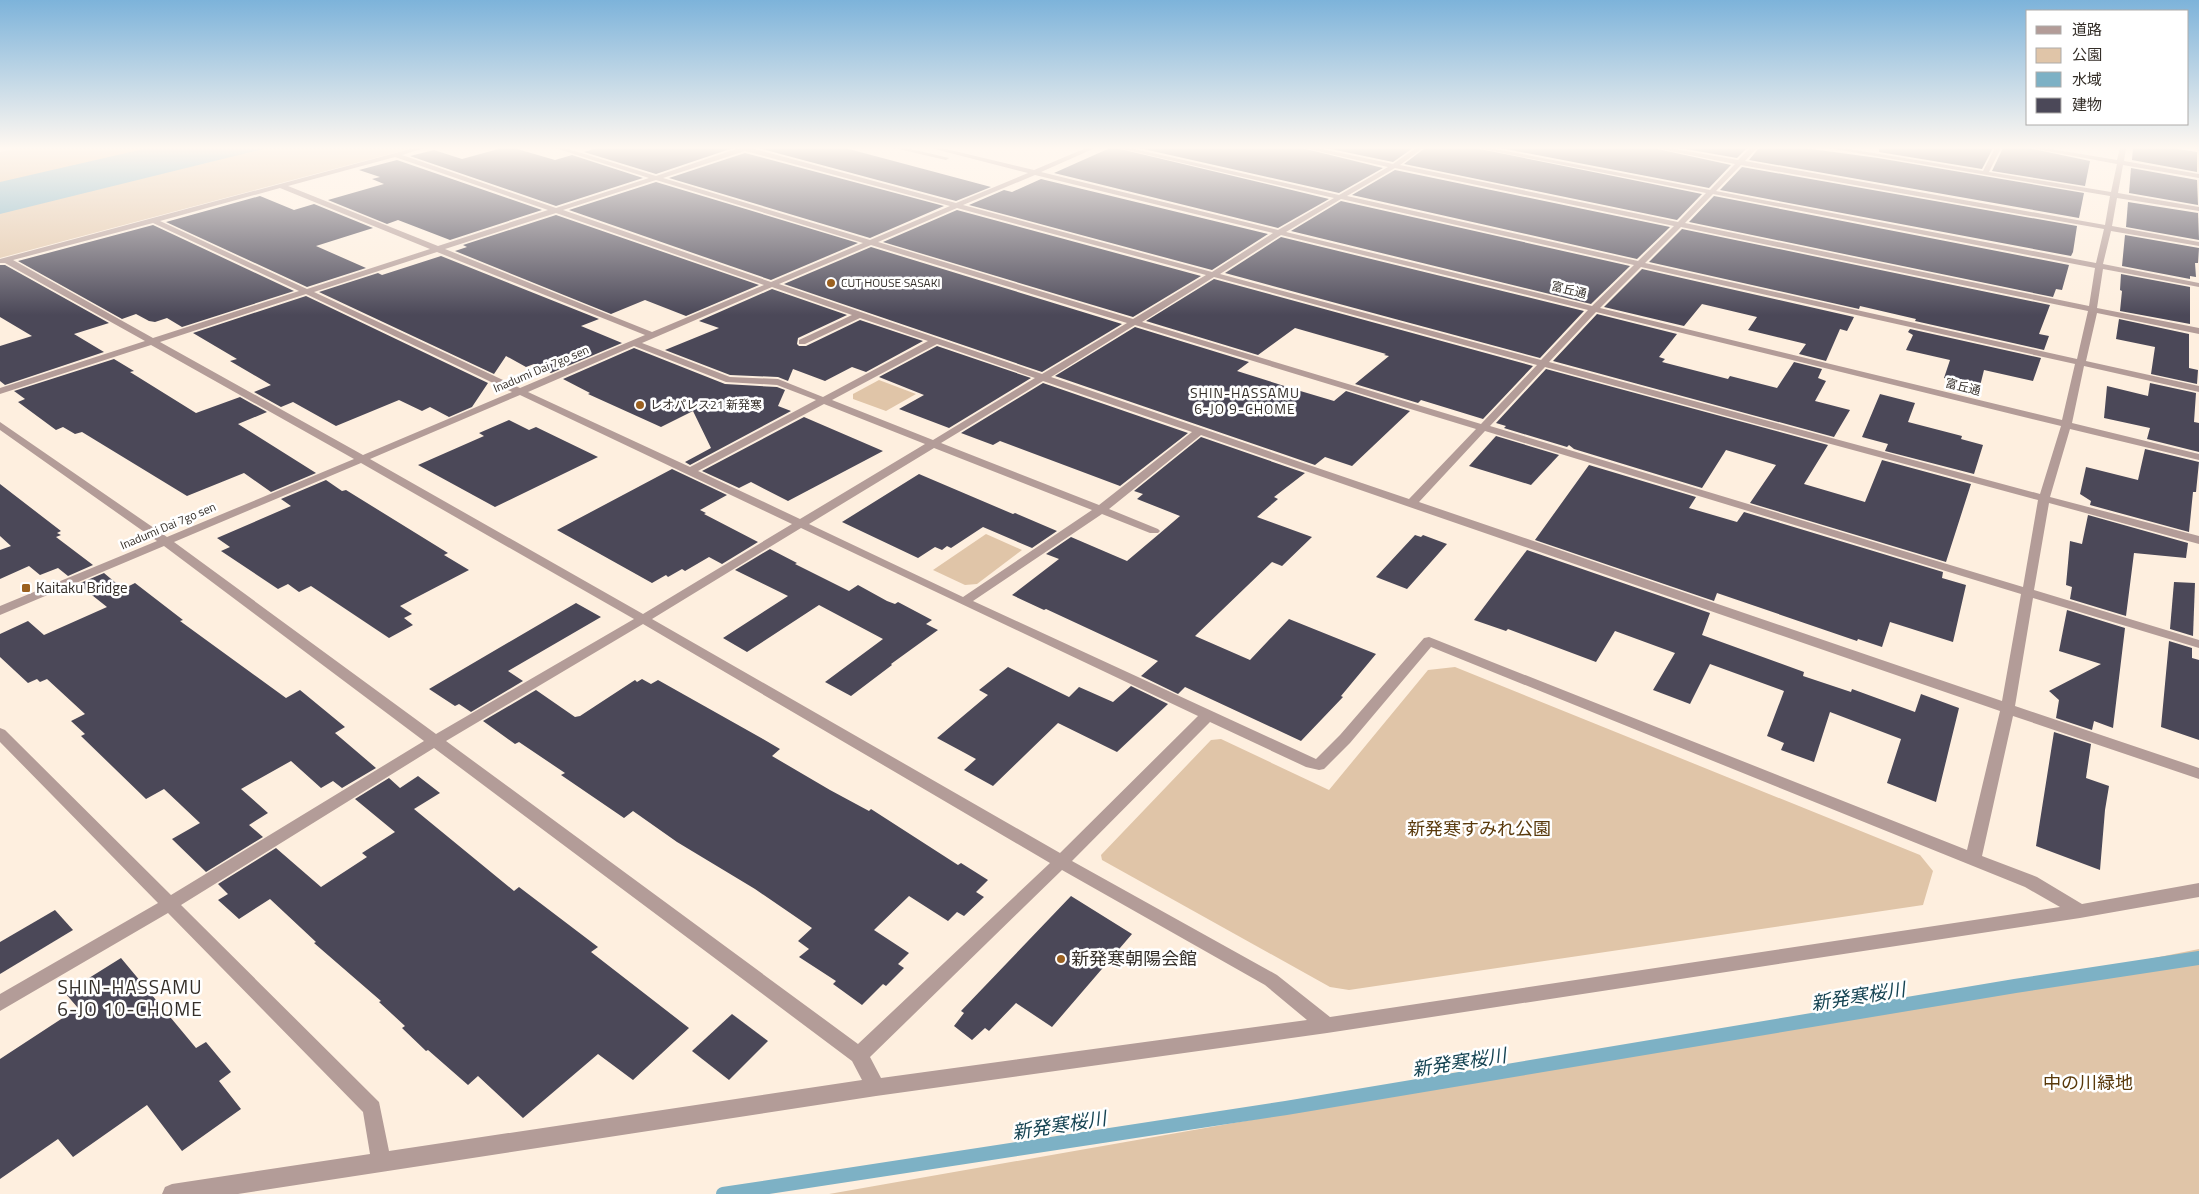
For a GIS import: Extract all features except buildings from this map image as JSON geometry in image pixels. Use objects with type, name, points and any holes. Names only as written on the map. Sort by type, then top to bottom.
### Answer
[{"type":"street","points":[[3,260],[214,204]]},
{"type":"street","points":[[326,204],[652,335]]},
{"type":"street","points":[[533,204],[861,314],[2199,774]]},
{"type":"street","points":[[0,392],[577,204]]},
{"type":"street","points":[[744,204],[2199,644]]},
{"type":"street","points":[[951,204],[2199,540]]},
{"type":"street","name":"Inadumi Dai 7go sen","points":[[0,611],[520,392],[959,204]]},
{"type":"street","name":"富丘通","points":[[1164,204],[2199,457]]},
{"type":"street","points":[[0,1003],[169,904],[436,741],[1044,378],[1280,232],[1331,204]]},
{"type":"street","points":[[1367,204],[2199,389]]},
{"type":"street","points":[[1580,204],[2199,331]]},
{"type":"street","points":[[1411,504],[1594,309],[1700,204]]},
{"type":"street","points":[[1773,204],[2199,285]]},
{"type":"street","points":[[1971,204],[2199,244]]},
{"type":"street","points":[[1973,859],[2008,708],[2044,499],[2066,425],[2093,309],[2099,266],[2112,204]]},
{"type":"street","points":[[2169,204],[2199,209]]},
{"type":"street","points":[[153,220],[690,471],[1207,716],[1312,763],[1319,765],[1345,739],[1429,641],[2031,882],[2080,911]]},
{"type":"street","points":[[3,260],[362,459],[643,619],[1061,862],[1271,980],[1327,1025]]},
{"type":"street","points":[[802,342],[861,314]]},
{"type":"street","points":[[690,471],[823,399],[936,341]]},
{"type":"street","points":[[634,343],[729,380],[778,382],[1154,530]]},
{"type":"street","points":[[0,425],[165,541],[859,1055],[876,1087]]},
{"type":"street","points":[[964,602],[1102,509],[1200,431]]},
{"type":"street","points":[[859,1055],[1061,862],[1207,716]]},
{"type":"street","points":[[0,733],[372,1108],[381,1162]]},
{"type":"street","points":[[172,1194],[876,1087],[1327,1025],[2080,911],[2199,890]]},
{"type":"green space","points":[[0,204],[204,204],[0,258]]},
{"type":"green space","points":[[879,380],[916,394],[886,411],[853,399],[853,394]]},
{"type":"green space","points":[[986,534],[1022,550],[977,584],[965,585],[933,570]]},
{"type":"green space","name":"新発寒すみれ公園","points":[[1455,667],[1920,855],[1933,871],[1923,905],[1349,990],[1330,987],[1102,860],[1101,855],[1211,740],[1221,739],[1329,790],[1428,670]]},
{"type":"green space","name":"中の川緑地","points":[[2199,949],[2199,1194],[829,1194],[2015,986]]},
{"type":"water","points":[[0,204],[42,204],[0,214]]},
{"type":"waterway","name":"新発寒桜川","points":[[723,1194],[1286,1108],[2015,986],[2199,958]]},
{"type":"place","name":"CUT HOUSE SASAKI","points":[[831,283]]},
{"type":"place","name":"レオパレス21 新発寒","points":[[640,405]]},
{"type":"place","name":"Kaitaku Bridge","points":[[26,588]]},
{"type":"place","name":"新発寒朝陽会館","points":[[1061,959]]},
{"type":"district","name":"SHIN-HASSAMU 6-JO 9-CHOME","points":[[1245,402]]},
{"type":"district","name":"SHIN-HASSAMU 6-JO 10-CHOME","points":[[130,998]]}]
